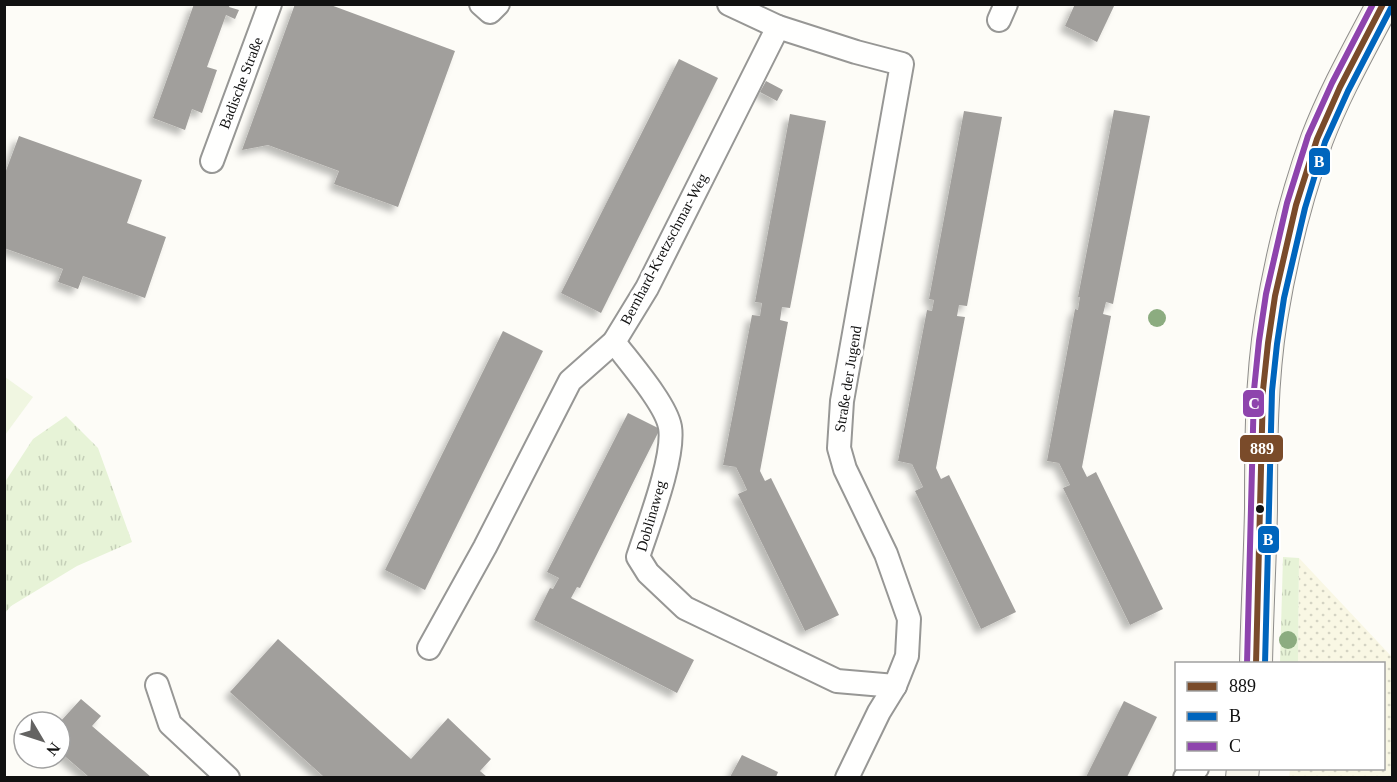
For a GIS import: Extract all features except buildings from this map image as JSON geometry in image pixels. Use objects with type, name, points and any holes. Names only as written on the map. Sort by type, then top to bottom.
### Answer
[{"type":"street","name":"Badische Straße","points":[[212,161],[270,4]]},
{"type":"street","points":[[481,4],[490,12],[498,4]]},
{"type":"street","points":[[729,4],[778,27]]},
{"type":"street","points":[[1256,662],[1261,509],[1260,466],[1265,368],[1282,260],[1318,139],[1334,100],[1383,4]]},
{"type":"street","name":"Straße der Jugend","points":[[778,27],[902,64],[842,401],[838,448],[844,469],[886,554],[909,619],[907,656],[895,686],[879,712],[847,777]]},
{"type":"street","name":"Bernhard-Kretzschmar-Weg","points":[[429,648],[570,381],[614,342],[647,288],[778,27]]},
{"type":"street","name":"Doblinaweg","points":[[614,342],[652,391],[670,425],[670,452],[638,557],[648,573],[685,608],[837,681],[895,686]]},
{"type":"street","points":[[157,685],[170,724],[228,777]]},
{"type":"shaded area","points":[[1299,558],[1392,657],[1392,777],[1289,778],[1290,770],[1385,770],[1385,662],[1298,662]]},
{"type":"green space","points":[[5,377],[33,397],[5,435]]},
{"type":"green space","points":[[66,416],[98,448],[132,542],[77,566],[11,606],[5,613],[5,482],[33,439]]},
{"type":"green space","points":[[1283,557],[1299,558],[1298,662],[1280,662]]},
{"type":"transit line","name":"C","points":[[1247,662],[1254,390],[1266,294],[1287,203],[1308,136],[1332,83],[1373,4]]},
{"type":"transit line","name":"889","points":[[1256,662],[1263,390],[1275,296],[1296,205],[1317,139],[1340,87],[1383,4]]},
{"type":"transit line","name":"B","points":[[1265,662],[1272,391],[1284,298],[1305,208],[1325,142],[1348,91],[1391,8]]}]
